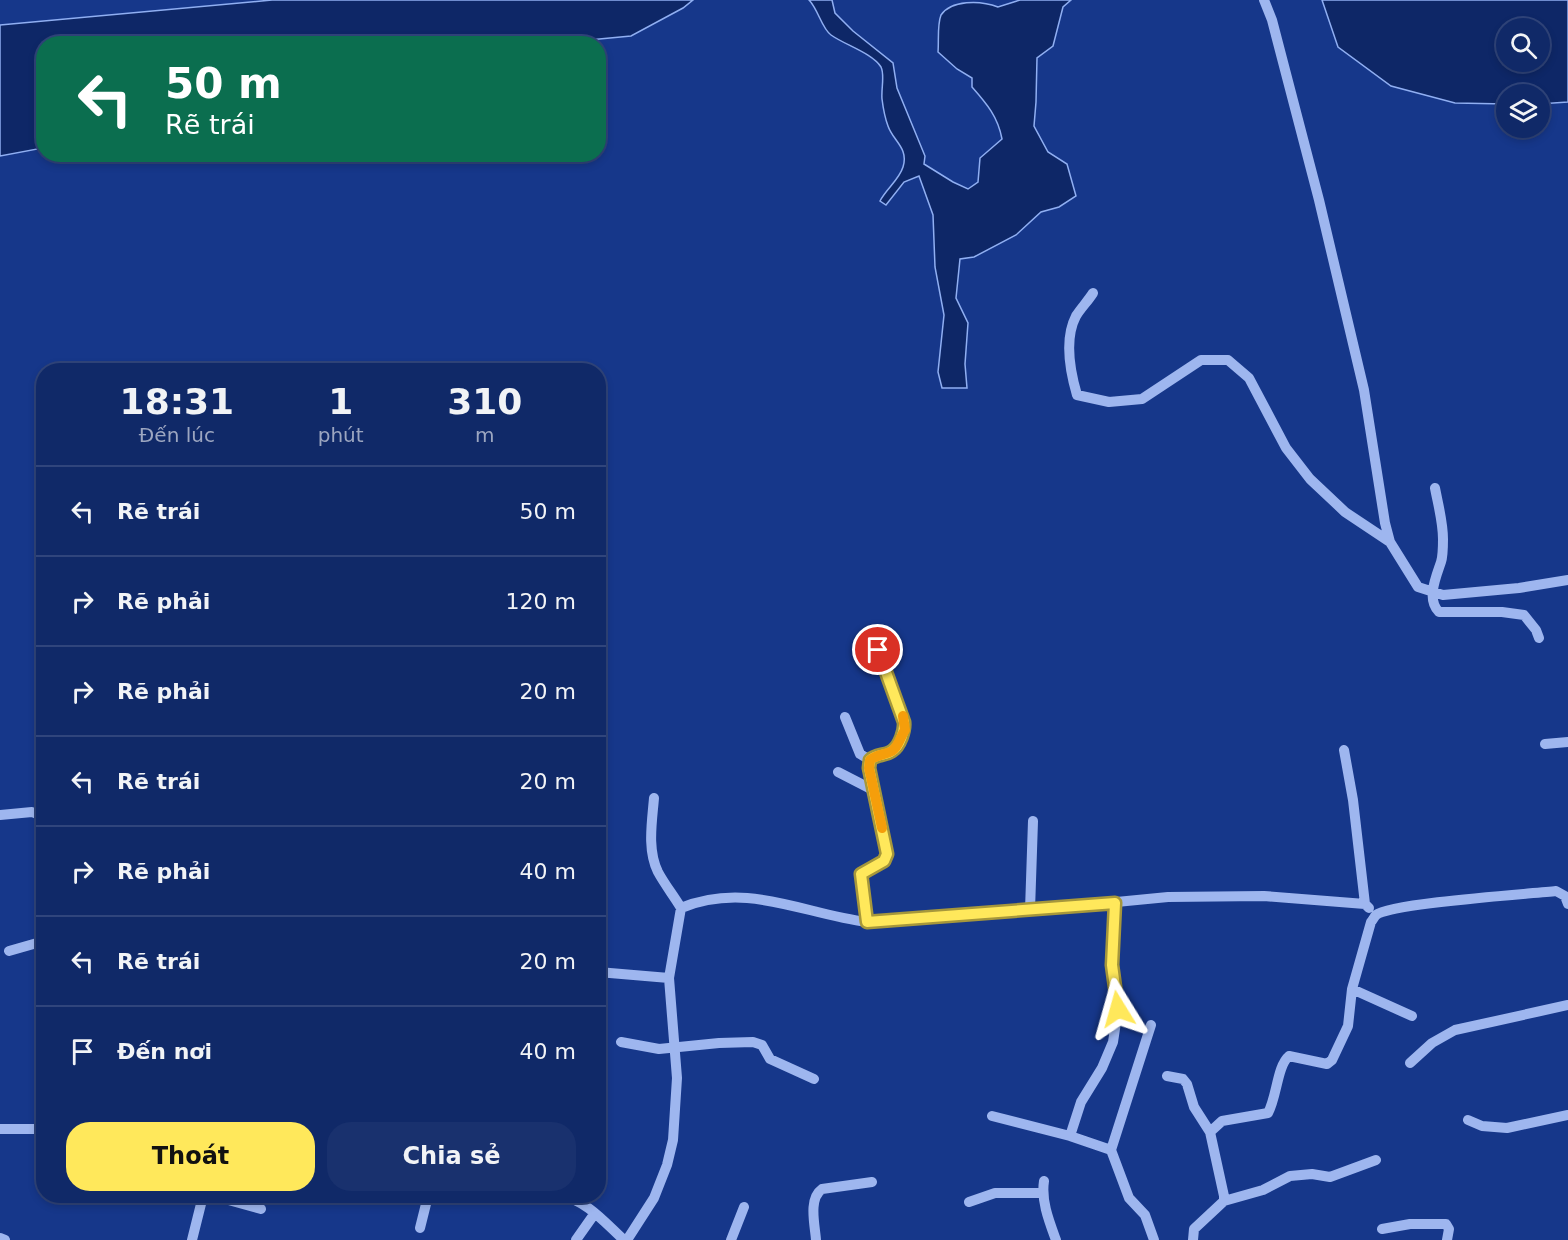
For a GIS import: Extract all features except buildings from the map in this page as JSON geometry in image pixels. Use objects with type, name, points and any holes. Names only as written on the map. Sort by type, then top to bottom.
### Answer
[{"type":"street","points":[[1264,0],[1272,20],[1316,189],[1364,390],[1390,542],[1418,587],[1443,595],[1519,588],[1568,580]]},
{"type":"street","points":[[1093,293],[1076,317],[1069,347],[1072,379],[1077,395],[1109,402],[1142,399],[1201,360],[1228,360],[1249,378],[1286,448],[1310,479],[1345,512],[1390,542]]},
{"type":"street","points":[[1436,488],[1443,538],[1442,560],[1433,592],[1435,605],[1439,612],[1502,612],[1524,615],[1536,630],[1539,638]]},
{"type":"street","points":[[867,922],[861,874],[884,861],[887,854],[869,768],[870,760],[875,755],[891,752],[897,746],[905,730],[878,650]]},
{"type":"street","points":[[845,717],[860,754],[870,760]]},
{"type":"street","points":[[1545,744],[1568,742]]},
{"type":"street","points":[[1344,750],[1353,800],[1365,904]]},
{"type":"street","points":[[838,772],[873,790]]},
{"type":"street","points":[[579,1203],[626,1240],[654,1198],[667,1165],[673,1140],[677,1098],[676,1048],[669,978],[681,908],[657,871],[651,830],[654,798]]},
{"type":"street","points":[[0,815],[36,813]]},
{"type":"street","points":[[1030,910],[1033,821]]},
{"type":"street","points":[[1210,1132],[1222,1121],[1268,1113],[1277,1091],[1284,1060],[1289,1056],[1328,1064],[1332,1060],[1348,1026],[1352,989],[1368,929],[1377,915],[1388,910],[1426,904],[1556,891],[1565,896],[1568,904]]},
{"type":"street","points":[[681,908],[717,899],[760,898],[848,920],[867,922],[1168,897],[1246,896],[1365,904],[1377,915]]},
{"type":"street","points":[[1070,1136],[1081,1102],[1102,1068],[1113,1042],[1118,1009],[1112,965],[1115,903]]},
{"type":"street","points":[[9,951],[36,943]]},
{"type":"street","points":[[606,973],[669,978]]},
{"type":"street","points":[[1352,989],[1412,1016]]},
{"type":"street","points":[[1410,1063],[1432,1043],[1455,1030],[1568,1005]]},
{"type":"street","points":[[1151,1025],[1111,1150],[1129,1198],[1145,1215],[1154,1240]]},
{"type":"street","points":[[621,1042],[659,1049],[753,1042],[762,1045],[771,1059],[814,1079]]},
{"type":"street","points":[[1167,1076],[1183,1079],[1187,1084],[1194,1107],[1210,1132],[1224,1201]]},
{"type":"street","points":[[1468,1120],[1482,1126],[1507,1128],[1568,1115]]},
{"type":"street","points":[[992,1116],[1070,1136],[1111,1150]]},
{"type":"street","points":[[0,1129],[36,1129]]},
{"type":"street","points":[[1193,1240],[1194,1229],[1224,1201],[1263,1190],[1290,1176],[1312,1174],[1330,1177],[1376,1160]]},
{"type":"street","points":[[1044,1181],[1042,1192],[1056,1240]]},
{"type":"street","points":[[816,1240],[814,1199],[817,1192],[822,1189],[872,1182]]},
{"type":"street","points":[[969,1202],[995,1193],[1042,1192]]},
{"type":"street","points":[[192,1240],[201,1203]]},
{"type":"street","points":[[239,1203],[261,1209]]},
{"type":"street","points":[[420,1228],[426,1203]]},
{"type":"street","points":[[731,1240],[744,1207]]},
{"type":"street","points":[[576,1240],[595,1214]]},
{"type":"street","points":[[1382,1229],[1410,1224],[1446,1224],[1449,1229],[1447,1240]]},
{"type":"street","points":[[0,1238],[5,1240]]},
{"type":"water","points":[[272,0],[693,0],[683,8],[631,36],[606,38],[606,36],[36,36],[36,149],[0,156],[0,25]]},
{"type":"water","points":[[809,0],[832,0],[835,13],[853,31],[893,63],[897,88],[925,156],[924,164],[968,189],[978,182],[980,158],[1002,139],[991,111],[972,87],[972,78],[957,69],[938,52],[941,15],[952,6],[966,3],[983,3],[998,7],[1020,0],[1071,0],[1063,7],[1053,46],[1037,58],[1034,126],[1048,152],[1067,164],[1076,196],[1059,207],[1041,212],[1016,235],[974,257],[960,259],[956,298],[968,323],[965,364],[967,388],[942,388],[938,372],[944,315],[935,267],[933,215],[919,176],[904,182],[886,205],[880,201],[899,176],[904,160],[902,150],[890,131],[885,116],[881,67],[871,58],[828,32]]},
{"type":"water","points":[[1322,0],[1568,0],[1568,102],[1550,103],[1550,84],[1496,84],[1496,104],[1455,103],[1391,86],[1338,47]]},
{"type":"slow traffic","points":[[882,828],[869,768],[870,760],[875,755],[891,752],[897,746],[905,730],[903,716]]},
{"type":"route","points":[[878,650],[905,730],[897,746],[891,752],[875,755],[870,760],[869,768],[887,854],[884,861],[861,874],[860,881],[867,922],[1115,903],[1112,965],[1118,1009]]}]
